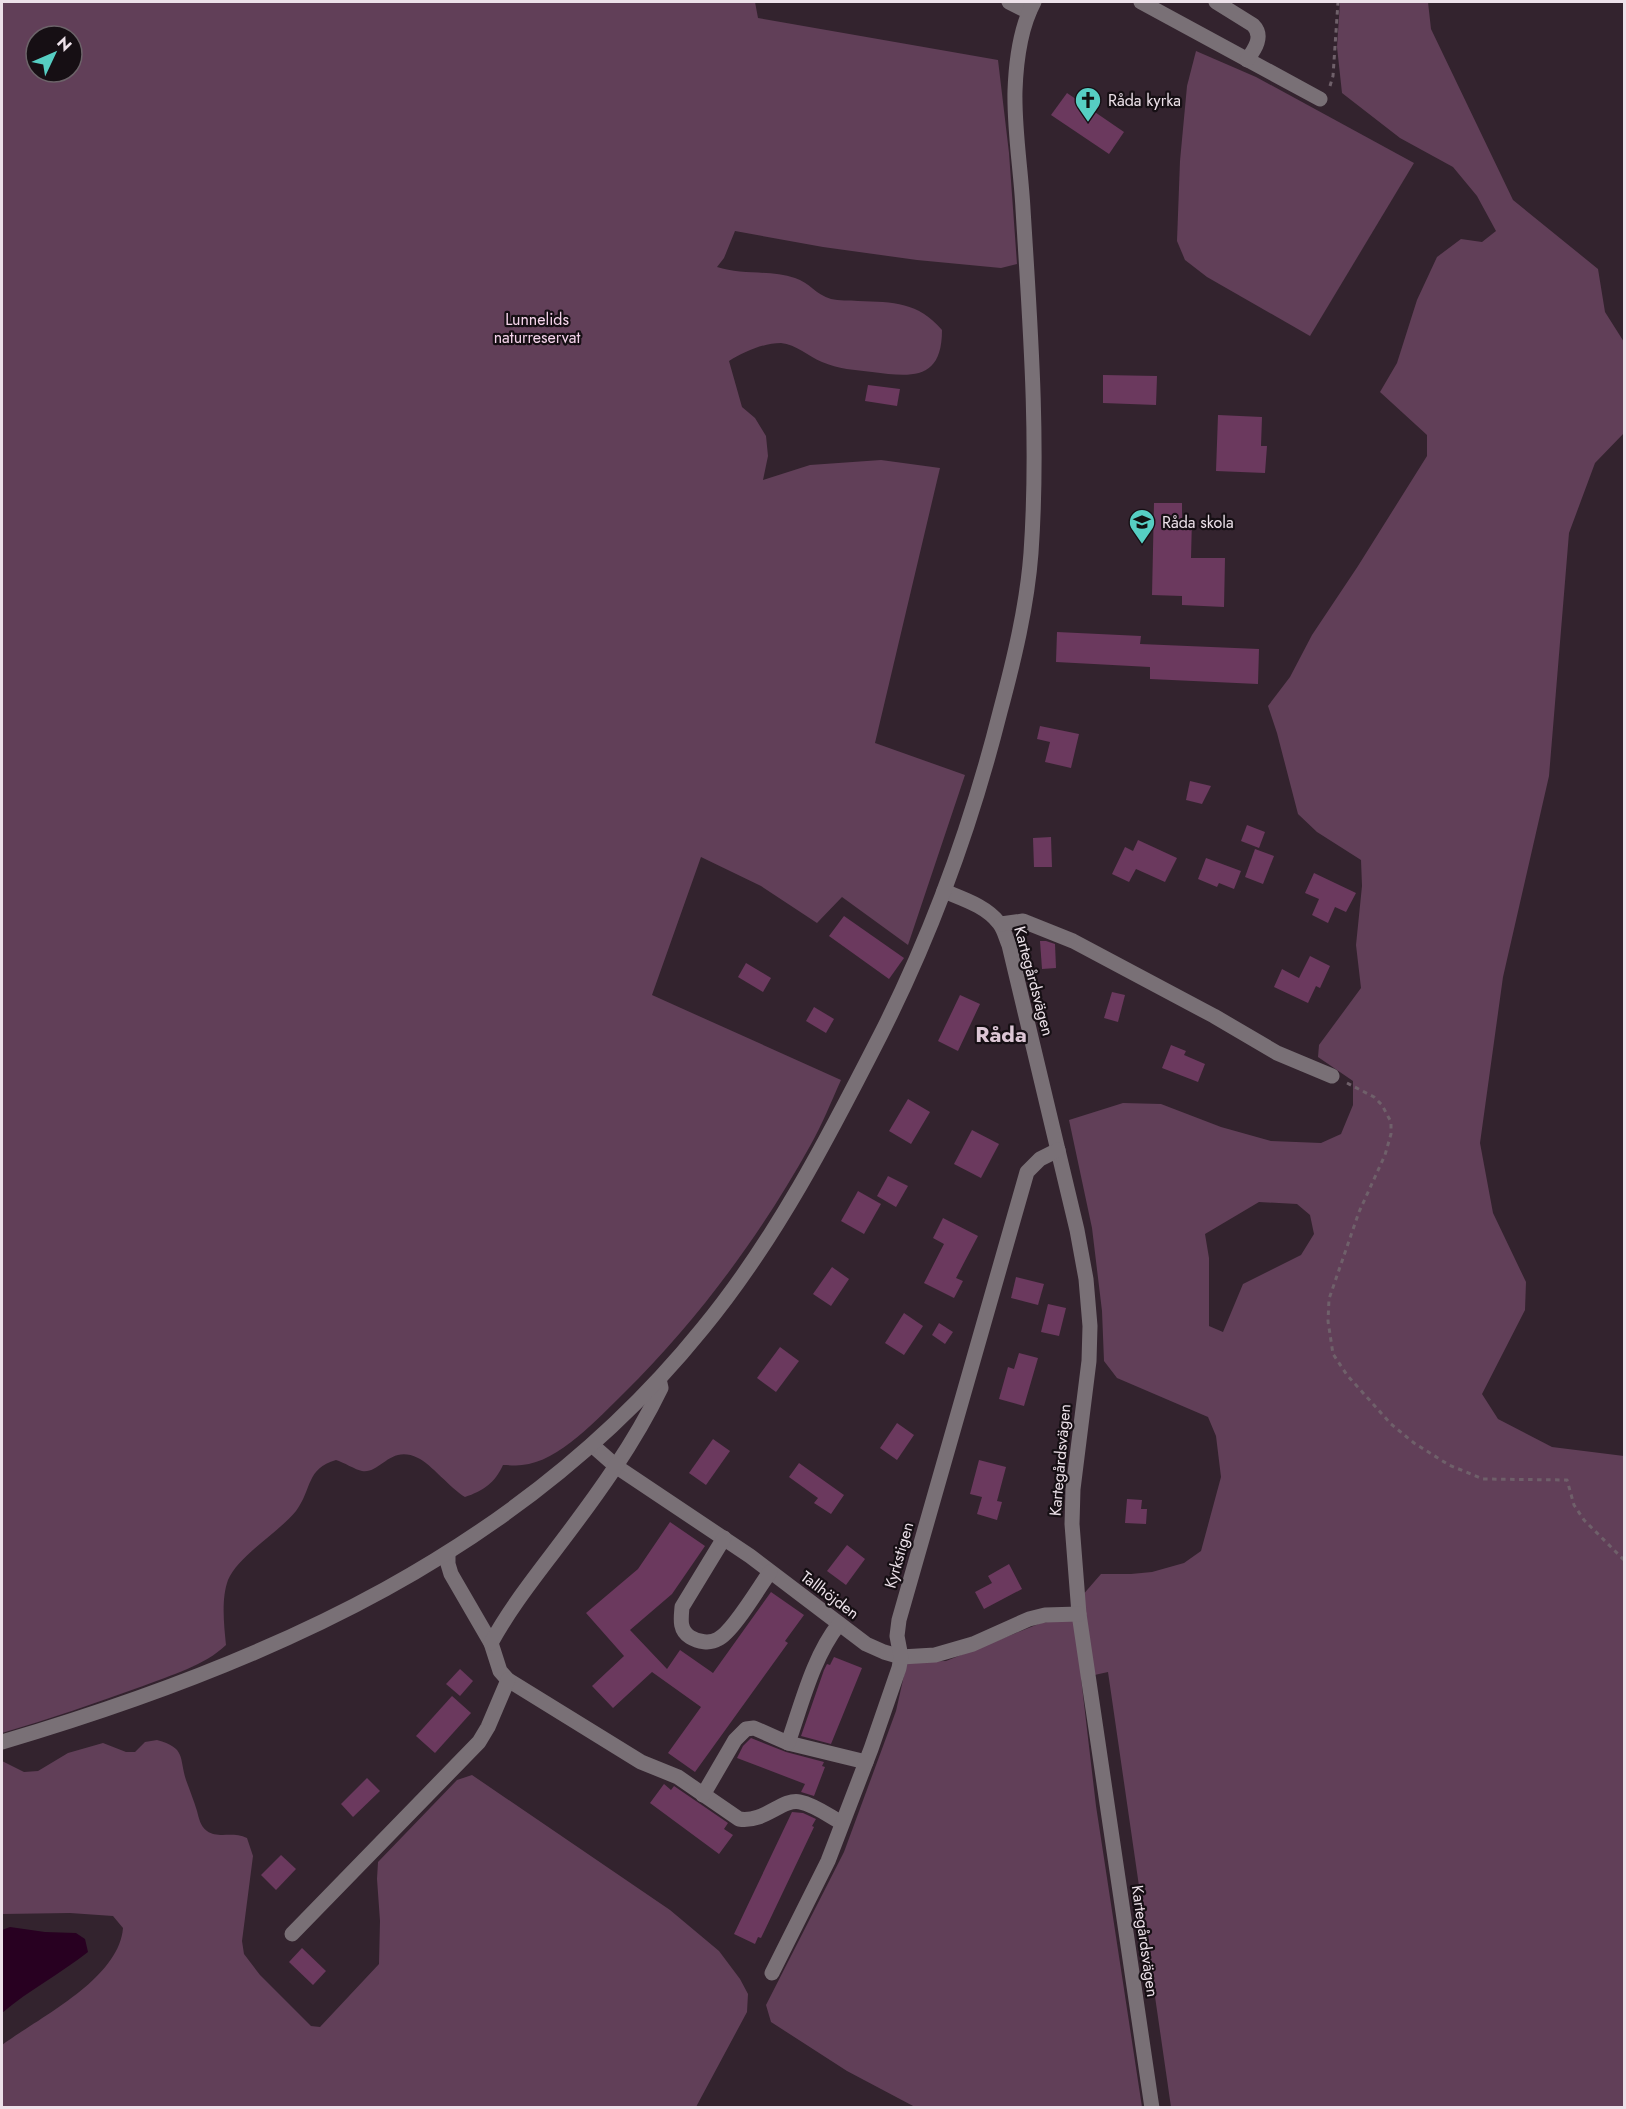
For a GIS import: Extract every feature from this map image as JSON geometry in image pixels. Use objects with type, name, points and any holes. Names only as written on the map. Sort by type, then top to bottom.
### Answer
[{"type":"street","points":[[2,1742],[105,1711],[253,1654],[335,1617],[448,1554],[521,1502],[592,1445],[659,1379],[729,1295],[799,1187],[827,1138],[896,1003],[927,935],[977,795],[998,723],[1016,644],[1030,555],[1032,388],[1021,172],[1015,111],[1018,57],[1031,7],[1009,2]]},
{"type":"street","points":[[1141,2],[1320,99]]},
{"type":"street","points":[[1216,2],[1258,30],[1259,37],[1247,60]]},
{"type":"street","name":"Kartegårdsvägen","points":[[944,891],[980,907],[1001,924],[1009,945],[1086,1279],[1090,1326],[1089,1361],[1073,1489],[1072,1524],[1079,1614],[1152,2108]]},
{"type":"street","points":[[1001,924],[1023,921],[1073,941],[1214,1016],[1277,1053],[1332,1076]]},
{"type":"street","name":"Kyrkstigen","points":[[772,1973],[813,1892],[866,1762],[893,1688],[901,1657],[897,1636],[899,1620],[1027,1172],[1040,1159],[1058,1150]]},
{"type":"street","points":[[491,1643],[520,1598],[617,1467],[661,1388],[659,1379]]},
{"type":"street","name":"Tallhöjden","points":[[592,1445],[617,1467],[724,1538],[866,1644],[884,1652],[901,1657],[935,1655],[973,1644],[1029,1619],[1045,1615],[1079,1614]]},
{"type":"street","points":[[724,1538],[682,1607],[683,1630],[691,1638],[704,1642],[717,1640],[729,1629],[770,1572]]},
{"type":"street","points":[[448,1554],[451,1574],[491,1643],[496,1662],[508,1680],[641,1762],[678,1777],[739,1819],[758,1818],[793,1801],[801,1802],[842,1823]]},
{"type":"street","points":[[788,1743],[819,1659],[831,1634],[839,1624]]},
{"type":"street","points":[[292,1934],[479,1742],[508,1680]]},
{"type":"street","points":[[703,1795],[735,1740],[746,1729],[754,1728],[788,1743],[866,1762]]},
{"type":"path","points":[[1320,99],[1329,87],[1333,76],[1338,2]]},
{"type":"path","points":[[1332,1076],[1374,1097],[1382,1105],[1391,1122],[1391,1134],[1385,1155],[1359,1212],[1329,1299],[1328,1321],[1334,1354],[1347,1375],[1391,1424],[1414,1443],[1449,1465],[1483,1479],[1567,1480],[1574,1505],[1584,1520],[1624,1560]]},
{"type":"green space","name":"Lunnelids naturreservat","points":[[2,2],[755,2],[758,18],[998,60],[1009,153],[1017,264],[1001,268],[917,260],[823,247],[735,231],[724,258],[717,267],[795,278],[831,299],[904,305],[924,314],[942,330],[941,347],[937,359],[922,372],[911,374],[886,374],[834,366],[781,343],[754,349],[729,361],[742,407],[755,418],[766,436],[768,456],[763,480],[810,465],[881,460],[940,468],[875,743],[965,775],[908,945],[842,897],[817,923],[761,886],[701,857],[652,995],[841,1080],[819,1130],[791,1180],[726,1276],[677,1337],[602,1414],[564,1447],[536,1462],[503,1465],[488,1486],[465,1497],[423,1461],[408,1455],[393,1457],[369,1471],[359,1470],[336,1460],[326,1464],[314,1474],[296,1511],[241,1562],[228,1580],[224,1604],[226,1645],[208,1659],[187,1669],[72,1711],[2,1733]]},
{"type":"green space","points":[[1340,2],[1428,2],[1431,29],[1513,200],[1598,269],[1605,312],[1624,342],[1624,433],[1595,463],[1569,533],[1549,776],[1503,977],[1480,1143],[1493,1213],[1526,1282],[1525,1310],[1482,1394],[1498,1419],[1552,1447],[1624,1456],[1624,2107],[1171,2107],[1108,1672],[1081,1678],[1096,1806],[1142,2107],[915,2107],[847,2071],[771,2022],[766,2005],[844,1852],[896,1711],[907,1662],[946,1661],[1041,1623],[1061,1620],[1101,1574],[1152,1572],[1184,1563],[1201,1551],[1221,1477],[1216,1436],[1208,1417],[1117,1378],[1104,1361],[1102,1311],[1092,1228],[1069,1120],[1123,1103],[1161,1104],[1221,1127],[1271,1141],[1321,1143],[1341,1134],[1353,1105],[1353,1081],[1318,1057],[1319,1045],[1361,988],[1356,945],[1362,886],[1361,860],[1317,832],[1298,814],[1268,706],[1290,677],[1312,635],[1427,456],[1427,435],[1380,392],[1397,363],[1417,300],[1437,257],[1461,239],[1482,242],[1496,231],[1477,196],[1453,167],[1400,138],[1342,93],[1337,47]],"holes":[[[1259,1202],[1297,1204],[1310,1215],[1314,1234],[1301,1255],[1243,1284],[1223,1332],[1209,1326],[1209,1258],[1205,1234]]]},
{"type":"green space","points":[[1196,51],[1256,77],[1414,163],[1310,336],[1207,277],[1185,260],[1177,241],[1180,161],[1187,86]]},
{"type":"green space","points":[[157,1740],[173,1746],[180,1754],[200,1822],[205,1829],[211,1833],[247,1838],[253,1856],[242,1941],[244,1954],[260,1975],[311,2026],[320,2027],[379,1964],[378,1862],[457,1780],[472,1775],[670,1910],[719,1951],[740,1979],[748,1994],[747,2012],[696,2107],[2,2107],[2,2045],[56,2009],[93,1980],[108,1964],[118,1947],[123,1928],[113,1916],[70,1913],[2,1914],[2,1761],[24,1772],[38,1771],[68,1753],[103,1743],[126,1752],[135,1752],[145,1742]]},
{"type":"shaded area","points":[[10,1927],[45,1932],[76,1933],[85,1939],[88,1952],[2,2013],[2,1930]]},
{"type":"building","name":"Råda kyrka","points":[[1067,93],[1124,132],[1109,154],[1051,115]]},
{"type":"building","points":[[1103,375],[1157,376],[1156,405],[1103,403]]},
{"type":"building","points":[[868,385],[900,389],[897,406],[865,401]]},
{"type":"building","points":[[1218,415],[1262,417],[1261,446],[1267,446],[1265,473],[1216,471]]},
{"type":"building","points":[[1154,503],[1182,503],[1182,519],[1192,519],[1191,558],[1225,558],[1224,607],[1182,605],[1182,596],[1152,595]]},
{"type":"building","points":[[1057,632],[1141,636],[1140,644],[1259,649],[1258,684],[1150,679],[1150,667],[1056,662]]},
{"type":"building","points":[[1040,726],[1079,734],[1071,768],[1045,762],[1050,742],[1037,739]]},
{"type":"building","points":[[1190,781],[1211,786],[1202,804],[1186,800]]},
{"type":"building","points":[[1247,825],[1265,832],[1259,848],[1241,841]]},
{"type":"building","points":[[1051,837],[1052,867],[1034,867],[1033,838]]},
{"type":"building","points":[[1138,840],[1177,858],[1165,882],[1136,869],[1129,882],[1112,874],[1125,847],[1133,851]]},
{"type":"building","points":[[1255,849],[1274,856],[1263,884],[1245,877]]},
{"type":"building","points":[[1206,858],[1241,871],[1234,889],[1219,883],[1217,887],[1198,879]]},
{"type":"building","points":[[1314,873],[1356,893],[1346,912],[1335,907],[1328,923],[1312,915],[1319,899],[1305,893]]},
{"type":"building","points":[[844,916],[904,958],[889,979],[829,936]]},
{"type":"building","points":[[1040,941],[1055,944],[1056,968],[1042,969]]},
{"type":"building","points":[[1310,956],[1330,966],[1320,988],[1316,986],[1308,1003],[1274,987],[1282,969],[1299,978]]},
{"type":"building","points":[[746,963],[771,978],[763,992],[738,977]]},
{"type":"building","points":[[1112,992],[1125,995],[1118,1022],[1104,1018]]},
{"type":"building","points":[[960,995],[980,1004],[958,1051],[938,1041]]},
{"type":"building","points":[[814,1007],[834,1019],[826,1033],[806,1021]]},
{"type":"building","points":[[1171,1045],[1186,1051],[1184,1055],[1205,1064],[1198,1082],[1162,1068]]},
{"type":"building","points":[[908,1099],[930,1112],[911,1144],[889,1131]]},
{"type":"building","points":[[972,1130],[999,1144],[981,1178],[954,1164]]},
{"type":"building","points":[[888,1176],[908,1186],[896,1207],[877,1196]]},
{"type":"building","points":[[858,1191],[881,1204],[864,1234],[841,1221]]},
{"type":"building","points":[[943,1218],[978,1236],[956,1278],[963,1281],[954,1298],[924,1283],[944,1244],[933,1238]]},
{"type":"building","points":[[832,1267],[849,1279],[831,1306],[813,1294]]},
{"type":"building","points":[[1016,1277],[1044,1284],[1038,1305],[1011,1298]]},
{"type":"building","points":[[1048,1304],[1066,1308],[1059,1336],[1041,1332]]},
{"type":"building","points":[[904,1313],[923,1326],[904,1355],[885,1343]]},
{"type":"building","points":[[939,1323],[953,1332],[945,1344],[932,1335]]},
{"type":"building","points":[[780,1347],[799,1361],[776,1392],[757,1378]]},
{"type":"building","points":[[1019,1353],[1038,1358],[1024,1406],[999,1399],[1008,1367],[1014,1369]]},
{"type":"building","points":[[897,1423],[914,1435],[897,1460],[880,1448]]},
{"type":"building","points":[[713,1439],[730,1451],[706,1485],[689,1473]]},
{"type":"building","points":[[979,1460],[1006,1467],[997,1501],[1002,1502],[997,1520],[977,1514],[982,1497],[970,1494]]},
{"type":"building","points":[[799,1463],[844,1495],[831,1514],[814,1503],[818,1498],[789,1477]]},
{"type":"building","points":[[1127,1499],[1142,1500],[1141,1509],[1147,1509],[1146,1524],[1125,1523]]},
{"type":"building","points":[[670,1522],[705,1546],[672,1594],[630,1630],[667,1669],[680,1650],[713,1673],[771,1592],[804,1615],[785,1641],[788,1643],[695,1772],[668,1753],[701,1707],[652,1672],[613,1708],[592,1686],[624,1656],[586,1613],[638,1569]]},
{"type":"building","points":[[847,1545],[865,1559],[846,1585],[827,1571]]},
{"type":"building","points":[[1009,1564],[1022,1589],[984,1609],[975,1592],[992,1583],[988,1576]]},
{"type":"building","points":[[834,1657],[862,1668],[831,1744],[801,1736],[824,1670]]},
{"type":"building","points":[[460,1669],[473,1681],[460,1696],[446,1684]]},
{"type":"building","points":[[452,1696],[471,1713],[435,1753],[416,1736]]},
{"type":"building","points":[[751,1738],[786,1752],[824,1762],[822,1766],[825,1767],[814,1796],[801,1792],[805,1784],[737,1758],[743,1746]]},
{"type":"building","points":[[367,1778],[380,1791],[353,1817],[341,1804]]},
{"type":"building","points":[[664,1784],[671,1790],[674,1786],[728,1823],[724,1829],[733,1835],[719,1854],[650,1803]]},
{"type":"building","points":[[792,1812],[803,1813],[816,1819],[812,1826],[814,1827],[761,1938],[758,1937],[755,1944],[734,1934]]},
{"type":"building","points":[[281,1855],[296,1869],[276,1890],[261,1875]]},
{"type":"building","points":[[302,1948],[326,1971],[313,1985],[289,1962]]},
{"type":"place","name":"Råda kyrka","points":[[1088,123]]},
{"type":"place","name":"Råda skola","points":[[1142,545]]},
{"type":"district","name":"Råda","points":[[1001,1034]]}]
